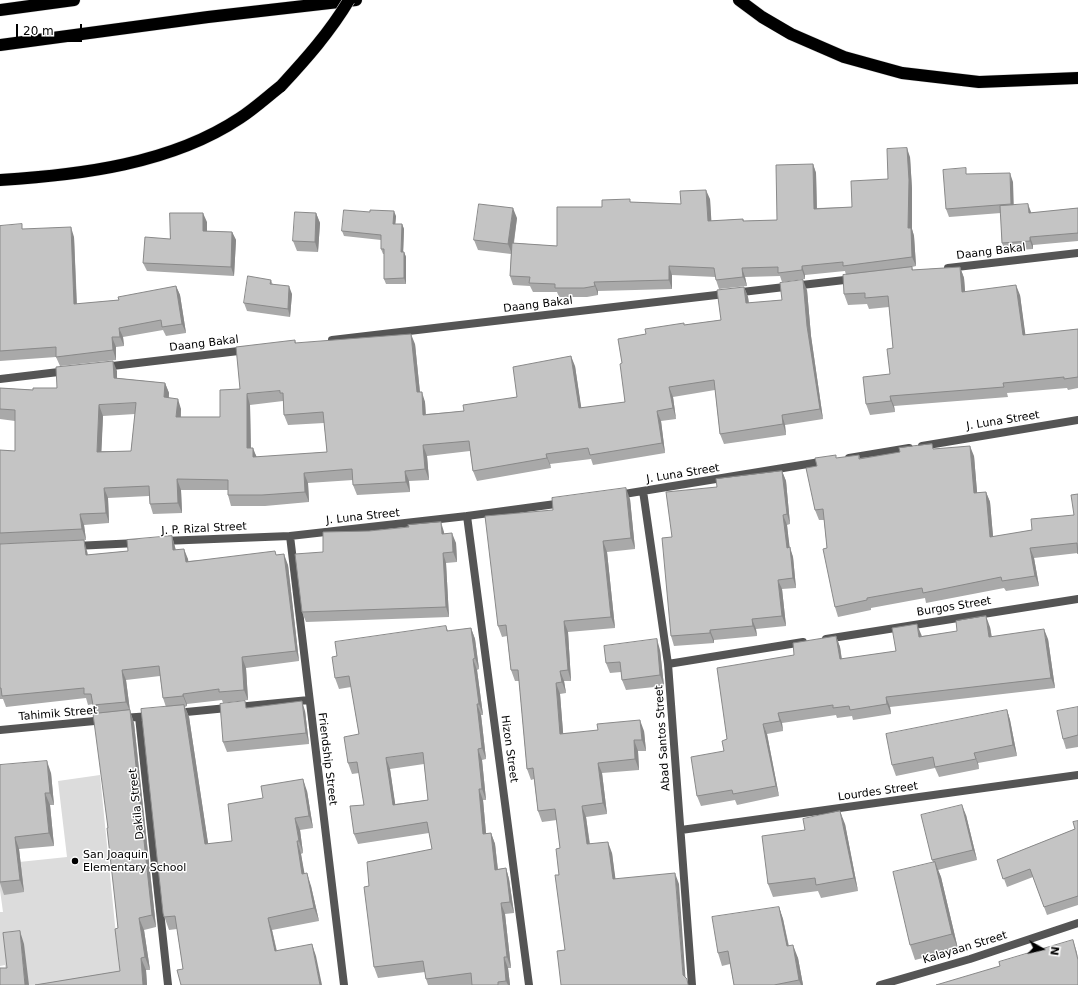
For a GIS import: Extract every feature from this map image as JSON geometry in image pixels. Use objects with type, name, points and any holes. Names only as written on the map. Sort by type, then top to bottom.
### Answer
[{"type":"highway","points":[[0,10],[74,0]]},
{"type":"highway","points":[[0,180],[73,174],[147,159],[224,128],[241,118],[281,86],[316,47],[349,0]]},
{"type":"highway","points":[[0,45],[208,17],[356,0]]},
{"type":"highway","points":[[739,0],[762,17],[791,34],[844,57],[902,74],[979,82],[1078,78]]},
{"type":"street","name":"Daang Bakal","points":[[937,270],[1078,254]]},
{"type":"street","name":"Daang Bakal","points":[[326,341],[859,279]]},
{"type":"street","name":"Daang Bakal","points":[[93,368],[256,349]]},
{"type":"street","points":[[0,379],[78,370]]},
{"type":"street","name":"J. Luna Street","points":[[612,496],[1078,420]]},
{"type":"street","name":"Abad Santos Street","points":[[643,491],[668,664],[692,985]]},
{"type":"street","name":"J. Luna Street","points":[[290,536],[467,516],[574,501]]},
{"type":"street","name":"Hizon Street","points":[[467,516],[529,985]]},
{"type":"street","name":"J. P. Rizal Street","points":[[63,546],[290,536]]},
{"type":"street","name":"Friendship Street","points":[[290,536],[308,700],[344,985]]},
{"type":"street","name":"Burgos Street","points":[[668,664],[1078,599]]},
{"type":"street","name":"Tahimik Street","points":[[0,730],[308,700]]},
{"type":"street","name":"Dakila Street","points":[[139,717],[168,985]]},
{"type":"street","name":"Lourdes Street","points":[[681,830],[1078,774]]},
{"type":"street","name":"Kalayaan Street","points":[[880,985],[970,959],[1078,923]]},
{"type":"shaded area","points":[[100,775],[121,985],[7,985],[5,965],[0,966],[0,912],[3,912],[0,890],[0,864],[67,857],[58,781]]},
{"type":"building","points":[[907,148],[909,180],[908,228],[911,228],[912,257],[843,266],[843,262],[802,266],[802,270],[778,273],[778,267],[742,268],[743,277],[716,280],[714,268],[669,266],[669,280],[594,282],[595,286],[584,288],[555,288],[555,284],[529,283],[530,277],[510,276],[512,243],[557,246],[557,207],[602,207],[602,200],[630,199],[630,202],[681,204],[680,191],[706,190],[708,221],[743,219],[743,221],[777,220],[776,165],[813,164],[814,209],[852,207],[851,181],[888,179],[887,149]]},
{"type":"building","points":[[966,168],[966,174],[1010,173],[1011,204],[946,209],[943,170]]},
{"type":"building","points":[[479,204],[513,208],[508,244],[474,240]]},
{"type":"building","points":[[1028,204],[1029,213],[1078,208],[1078,233],[1030,237],[1030,241],[1002,243],[1000,206]]},
{"type":"building","points":[[344,210],[370,212],[370,210],[394,211],[393,224],[402,224],[401,252],[404,252],[404,278],[384,279],[384,249],[381,249],[381,235],[342,231]]},
{"type":"building","points":[[295,212],[316,213],[315,242],[293,241]]},
{"type":"building","points":[[170,213],[203,213],[203,231],[232,232],[231,267],[143,263],[145,237],[170,239]]},
{"type":"building","points":[[22,224],[22,229],[71,227],[74,304],[119,300],[118,297],[176,286],[182,324],[162,327],[161,320],[119,328],[120,337],[112,337],[113,350],[56,357],[56,347],[0,351],[0,226]]},
{"type":"building","points":[[912,267],[912,270],[960,267],[962,292],[1016,285],[1023,335],[1078,329],[1078,377],[1003,383],[1004,387],[890,396],[891,401],[866,404],[863,377],[890,374],[887,349],[893,348],[888,296],[865,298],[865,293],[844,294],[843,275]]},
{"type":"building","points":[[248,276],[271,280],[270,284],[289,286],[288,309],[244,303]]},
{"type":"building","points":[[803,280],[807,326],[820,409],[782,415],[783,424],[720,434],[714,380],[669,387],[673,408],[657,411],[662,443],[590,455],[588,448],[546,454],[547,458],[473,471],[469,441],[423,445],[425,469],[405,471],[406,482],[353,485],[352,469],[304,473],[305,492],[262,495],[228,495],[228,480],[177,479],[178,503],[150,504],[149,486],[104,488],[106,513],[80,514],[82,529],[0,533],[0,450],[15,451],[15,410],[0,409],[0,388],[33,390],[33,388],[57,388],[56,367],[113,361],[114,378],[165,383],[164,397],[178,399],[176,417],[220,417],[220,390],[240,389],[236,347],[295,340],[295,343],[411,334],[417,392],[422,392],[423,415],[464,411],[463,405],[517,397],[513,367],[571,356],[579,408],[625,402],[620,364],[622,363],[618,339],[646,334],[645,329],[684,323],[684,325],[721,320],[717,290],[744,287],[746,303],[782,300],[780,283]],"holes":[[[280,391],[280,393],[283,393],[284,415],[323,412],[327,452],[253,457],[253,448],[247,448],[247,394]],[[136,403],[131,451],[97,452],[99,405]]]},
{"type":"building","points":[[932,444],[933,449],[970,446],[974,493],[986,492],[990,537],[1032,530],[1031,519],[1074,515],[1071,495],[1078,494],[1078,554],[1077,543],[1030,548],[1035,576],[1002,581],[1001,577],[923,593],[922,588],[867,598],[867,600],[835,607],[823,549],[827,548],[823,509],[815,510],[806,468],[817,466],[815,458],[836,455],[836,458],[859,455],[859,459],[900,452],[899,448]]},
{"type":"building","points":[[782,471],[787,514],[783,515],[787,548],[790,547],[793,578],[778,580],[782,616],[752,619],[753,626],[710,630],[710,633],[671,636],[662,538],[672,537],[666,492],[717,487],[716,479]]},
{"type":"building","points":[[626,488],[631,538],[603,541],[611,617],[564,621],[568,670],[560,671],[562,682],[556,683],[560,734],[598,730],[597,724],[640,720],[642,740],[634,740],[635,759],[598,763],[603,803],[582,806],[587,844],[608,842],[613,879],[675,873],[683,975],[687,979],[688,985],[561,985],[557,951],[565,950],[555,875],[559,875],[556,849],[560,848],[555,809],[538,811],[533,768],[527,769],[518,670],[511,670],[506,625],[498,626],[485,516],[553,510],[552,498]]},
{"type":"building","points":[[441,522],[442,534],[452,533],[453,552],[443,553],[446,607],[302,612],[295,554],[323,552],[323,532],[369,531]]},
{"type":"building","points":[[172,536],[173,550],[184,549],[186,562],[275,551],[276,555],[284,554],[296,651],[242,657],[244,690],[219,692],[219,689],[163,698],[159,666],[122,670],[126,702],[93,705],[91,694],[84,694],[84,688],[2,696],[0,688],[0,544],[84,540],[86,555],[128,551],[127,540]]},
{"type":"building","points":[[986,616],[989,637],[1044,629],[1051,678],[886,697],[887,704],[850,710],[849,706],[833,708],[833,705],[778,713],[780,721],[763,724],[776,786],[733,794],[732,790],[697,796],[691,757],[724,751],[722,741],[727,739],[717,668],[794,655],[793,643],[836,636],[840,659],[896,651],[892,628],[917,624],[919,637],[957,631],[956,621]]},
{"type":"building","points":[[446,626],[447,631],[471,628],[475,658],[473,659],[479,704],[477,704],[482,748],[478,749],[482,789],[479,789],[483,834],[491,833],[495,870],[506,868],[510,902],[501,903],[507,957],[504,957],[506,981],[498,982],[498,985],[472,985],[471,973],[426,979],[423,961],[374,967],[364,887],[369,886],[367,862],[432,849],[427,822],[354,834],[350,806],[364,805],[357,762],[348,763],[344,737],[359,734],[349,676],[335,678],[332,657],[337,656],[335,642]],"holes":[[[423,753],[428,800],[393,805],[386,758]]]},
{"type":"building","points":[[657,639],[660,675],[622,680],[620,662],[606,663],[604,646]]},
{"type":"building","points":[[245,701],[246,708],[302,701],[306,733],[223,742],[220,704]]},
{"type":"building","points":[[184,705],[205,844],[232,841],[228,804],[263,798],[261,786],[303,779],[309,816],[295,818],[302,874],[307,873],[314,908],[268,918],[275,951],[312,944],[320,985],[181,985],[177,970],[183,969],[175,916],[164,917],[163,913],[141,709]]},
{"type":"building","points":[[1078,707],[1078,735],[1063,739],[1057,711]]},
{"type":"building","points":[[130,710],[152,915],[139,918],[145,957],[141,958],[143,985],[35,985],[120,971],[115,929],[118,928],[108,828],[93,714]]},
{"type":"building","points":[[1007,710],[1013,745],[974,753],[976,759],[935,767],[933,757],[892,765],[886,734]]},
{"type":"building","points":[[47,761],[50,793],[45,793],[49,833],[15,837],[20,880],[0,882],[0,765]]},
{"type":"building","points":[[962,805],[973,850],[932,860],[921,815]]},
{"type":"building","points":[[840,811],[854,878],[816,885],[815,878],[768,884],[762,836],[805,830],[803,819]]},
{"type":"building","points":[[1078,821],[1078,896],[1044,907],[1030,869],[1003,879],[997,860],[1075,829],[1073,822]]},
{"type":"building","points":[[935,862],[952,934],[910,945],[893,872]]},
{"type":"building","points":[[779,907],[787,946],[793,945],[799,980],[774,985],[734,985],[728,951],[718,953],[712,917]]},
{"type":"building","points":[[20,931],[25,985],[0,985],[0,968],[7,968],[3,933]]},
{"type":"building","points":[[1073,940],[1078,960],[1078,985],[936,985],[1000,966],[999,962]]},
{"type":"place","name":"San Joaquin Elementary School","points":[[75,861]]}]
